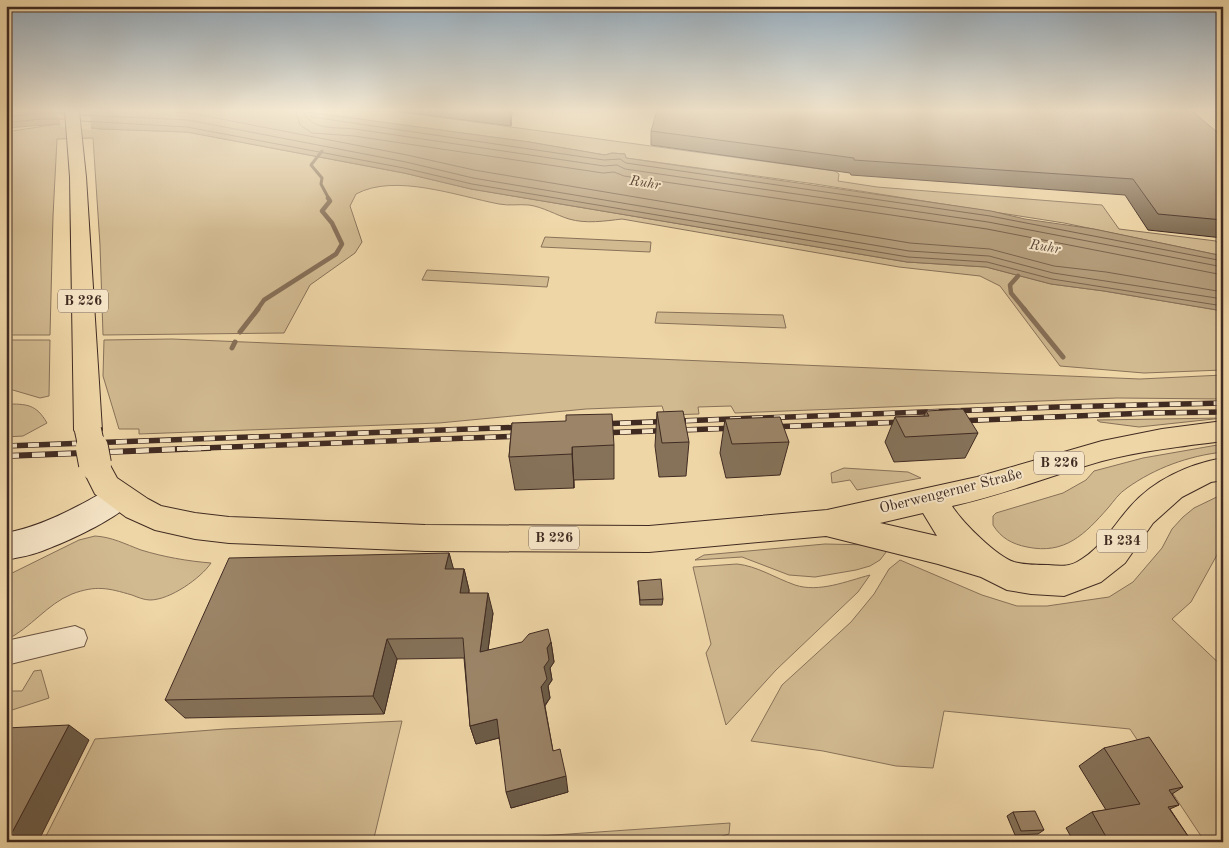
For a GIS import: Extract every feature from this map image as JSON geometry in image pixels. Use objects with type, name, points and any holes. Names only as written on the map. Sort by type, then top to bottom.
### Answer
[{"type":"main road","name":"B 226","points":[[76,151],[88,430],[107,482],[155,517],[195,526],[228,530],[361,536],[649,539],[826,523]]},
{"type":"main road","name":"Oberwengerner Straße","points":[[826,523],[977,489],[1102,451],[1162,439],[1223,431]]},
{"type":"main road","name":"B 234","points":[[931,500],[949,528],[991,566],[1007,575],[1031,579],[1064,580],[1089,572],[1113,553],[1142,514],[1171,489],[1205,472],[1223,469]]},
{"type":"main road","points":[[6,541],[30,524],[107,482]]},
{"type":"main road","points":[[6,547],[36,540],[89,515],[107,482]]},
{"type":"main road","points":[[826,523],[915,544],[991,566]]},
{"type":"street","points":[[6,652],[75,638]]},
{"type":"shaded area","points":[[6,151],[56,151],[50,335],[6,335]]},
{"type":"shaded area","points":[[94,151],[285,151],[404,173],[471,189],[907,262],[986,267],[1051,284],[1223,311],[1223,370],[1144,373],[1060,366],[1000,286],[980,276],[899,267],[622,219],[596,222],[575,221],[534,206],[499,204],[426,188],[389,186],[372,188],[356,194],[350,206],[362,242],[355,253],[310,285],[284,333],[103,335]]},
{"type":"shaded area","points":[[579,151],[685,151],[835,171],[839,174],[838,181],[877,187],[1102,205],[1119,229],[1216,241],[1219,246],[1223,246],[1223,256],[1064,223],[815,184],[626,158],[625,154],[612,153],[605,155]]},
{"type":"shaded area","points":[[545,237],[651,242],[650,252],[541,247]]},
{"type":"shaded area","points":[[427,270],[549,277],[547,287],[422,280]]},
{"type":"shaded area","points":[[657,312],[783,315],[786,328],[655,323]]},
{"type":"shaded area","points":[[172,339],[1140,379],[1223,375],[1223,399],[1117,398],[735,413],[731,406],[698,407],[699,414],[665,415],[662,406],[586,409],[439,423],[139,434],[139,429],[119,429],[103,376],[104,340]]},
{"type":"shaded area","points":[[6,340],[50,340],[49,396],[40,398],[6,388]]},
{"type":"shaded area","points":[[6,404],[30,406],[39,412],[47,423],[23,436],[6,437]]},
{"type":"shaded area","points":[[1223,418],[1139,427],[1097,420]]},
{"type":"shaded area","points":[[1223,444],[1223,452],[1185,460],[1149,474],[1122,492],[1082,534],[1063,545],[1040,549],[1022,546],[1003,537],[993,525],[993,516],[996,513],[1063,493],[1086,480],[1094,471],[1143,458]]},
{"type":"shaded area","points":[[844,468],[908,472],[921,478],[857,490],[850,480],[832,483],[831,473]]},
{"type":"shaded area","points":[[1223,494],[1223,544],[1191,602],[1172,619],[1223,667],[1223,842],[1205,842],[1130,729],[944,711],[933,768],[896,766],[823,751],[751,741],[782,685],[851,622],[874,594],[889,569],[900,560],[982,595],[1017,606],[1047,606],[1109,597],[1133,582],[1162,548],[1172,529],[1183,517],[1194,508]]},
{"type":"shaded area","points":[[95,536],[113,539],[158,555],[211,563],[193,581],[175,592],[158,599],[145,600],[102,588],[88,589],[72,594],[63,598],[6,640],[6,576],[79,540]]},
{"type":"shaded area","points":[[825,544],[890,547],[880,560],[870,566],[815,577],[789,575],[742,557],[695,560],[704,555]]},
{"type":"shaded area","points":[[737,564],[752,567],[795,585],[814,588],[870,575],[858,592],[776,670],[726,725],[706,653],[711,644],[693,567]]},
{"type":"shaded area","points":[[41,670],[49,698],[6,712],[6,691],[22,691],[34,671]]},
{"type":"shaded area","points":[[402,721],[373,842],[43,842],[95,739],[225,729]]},
{"type":"shaded area","points":[[730,823],[729,834],[704,842],[452,842]]},
{"type":"water","name":"Ruhr","points":[[285,151],[579,151],[605,155],[612,153],[625,154],[626,158],[991,211],[1025,219],[1094,229],[1223,256],[1223,311],[1051,284],[986,267],[907,262],[471,189],[404,173]]},
{"type":"building","points":[[798,151],[1223,151],[1223,220],[1158,214],[1133,179],[854,160],[854,158]]},
{"type":"building","points":[[963,409],[978,433],[905,437],[895,417],[929,416],[926,411]]},
{"type":"building","points":[[683,411],[689,442],[662,443],[657,412]]},
{"type":"building","points":[[612,414],[614,445],[572,447],[572,454],[509,457],[512,423],[566,421],[566,415]]},
{"type":"building","points":[[780,417],[789,442],[732,444],[725,419]]},
{"type":"building","points":[[449,553],[445,569],[464,569],[460,593],[488,593],[480,652],[522,642],[529,634],[548,629],[551,642],[547,648],[549,660],[544,667],[547,679],[541,687],[553,751],[560,749],[566,776],[506,792],[497,719],[470,726],[463,638],[387,639],[373,696],[165,700],[229,558]]},
{"type":"building","points":[[661,579],[663,599],[640,600],[638,581]]},
{"type":"building","points":[[69,725],[7,842],[6,842],[6,728]]},
{"type":"building","points":[[1149,737],[1183,787],[1169,790],[1179,805],[1168,807],[1192,842],[1109,842],[1092,812],[1140,804],[1104,748]]},
{"type":"building","points":[[1035,811],[1044,830],[1021,831],[1013,812]]},
{"type":"waterway","points":[[322,151],[311,165],[322,178],[321,184],[329,199]]},
{"type":"waterway","points":[[257,310],[264,300],[336,254],[342,244],[332,223],[322,211],[330,201],[328,198]]},
{"type":"waterway","points":[[1018,276],[1010,285],[1011,293],[1025,310]]},
{"type":"waterway","points":[[240,332],[258,309]]},
{"type":"waterway","points":[[1024,309],[1063,357]]},
{"type":"waterway","points":[[232,348],[235,342]]},
{"type":"railway","points":[[598,424],[1058,407],[1223,403]]},
{"type":"railway","points":[[956,421],[1148,413],[1223,412]]},
{"type":"railway","points":[[768,427],[906,422]]},
{"type":"railway","points":[[6,446],[526,427]]},
{"type":"railway","points":[[598,433],[738,428]]},
{"type":"railway","points":[[177,449],[523,436]]},
{"type":"railway","points":[[6,456],[209,448]]}]
